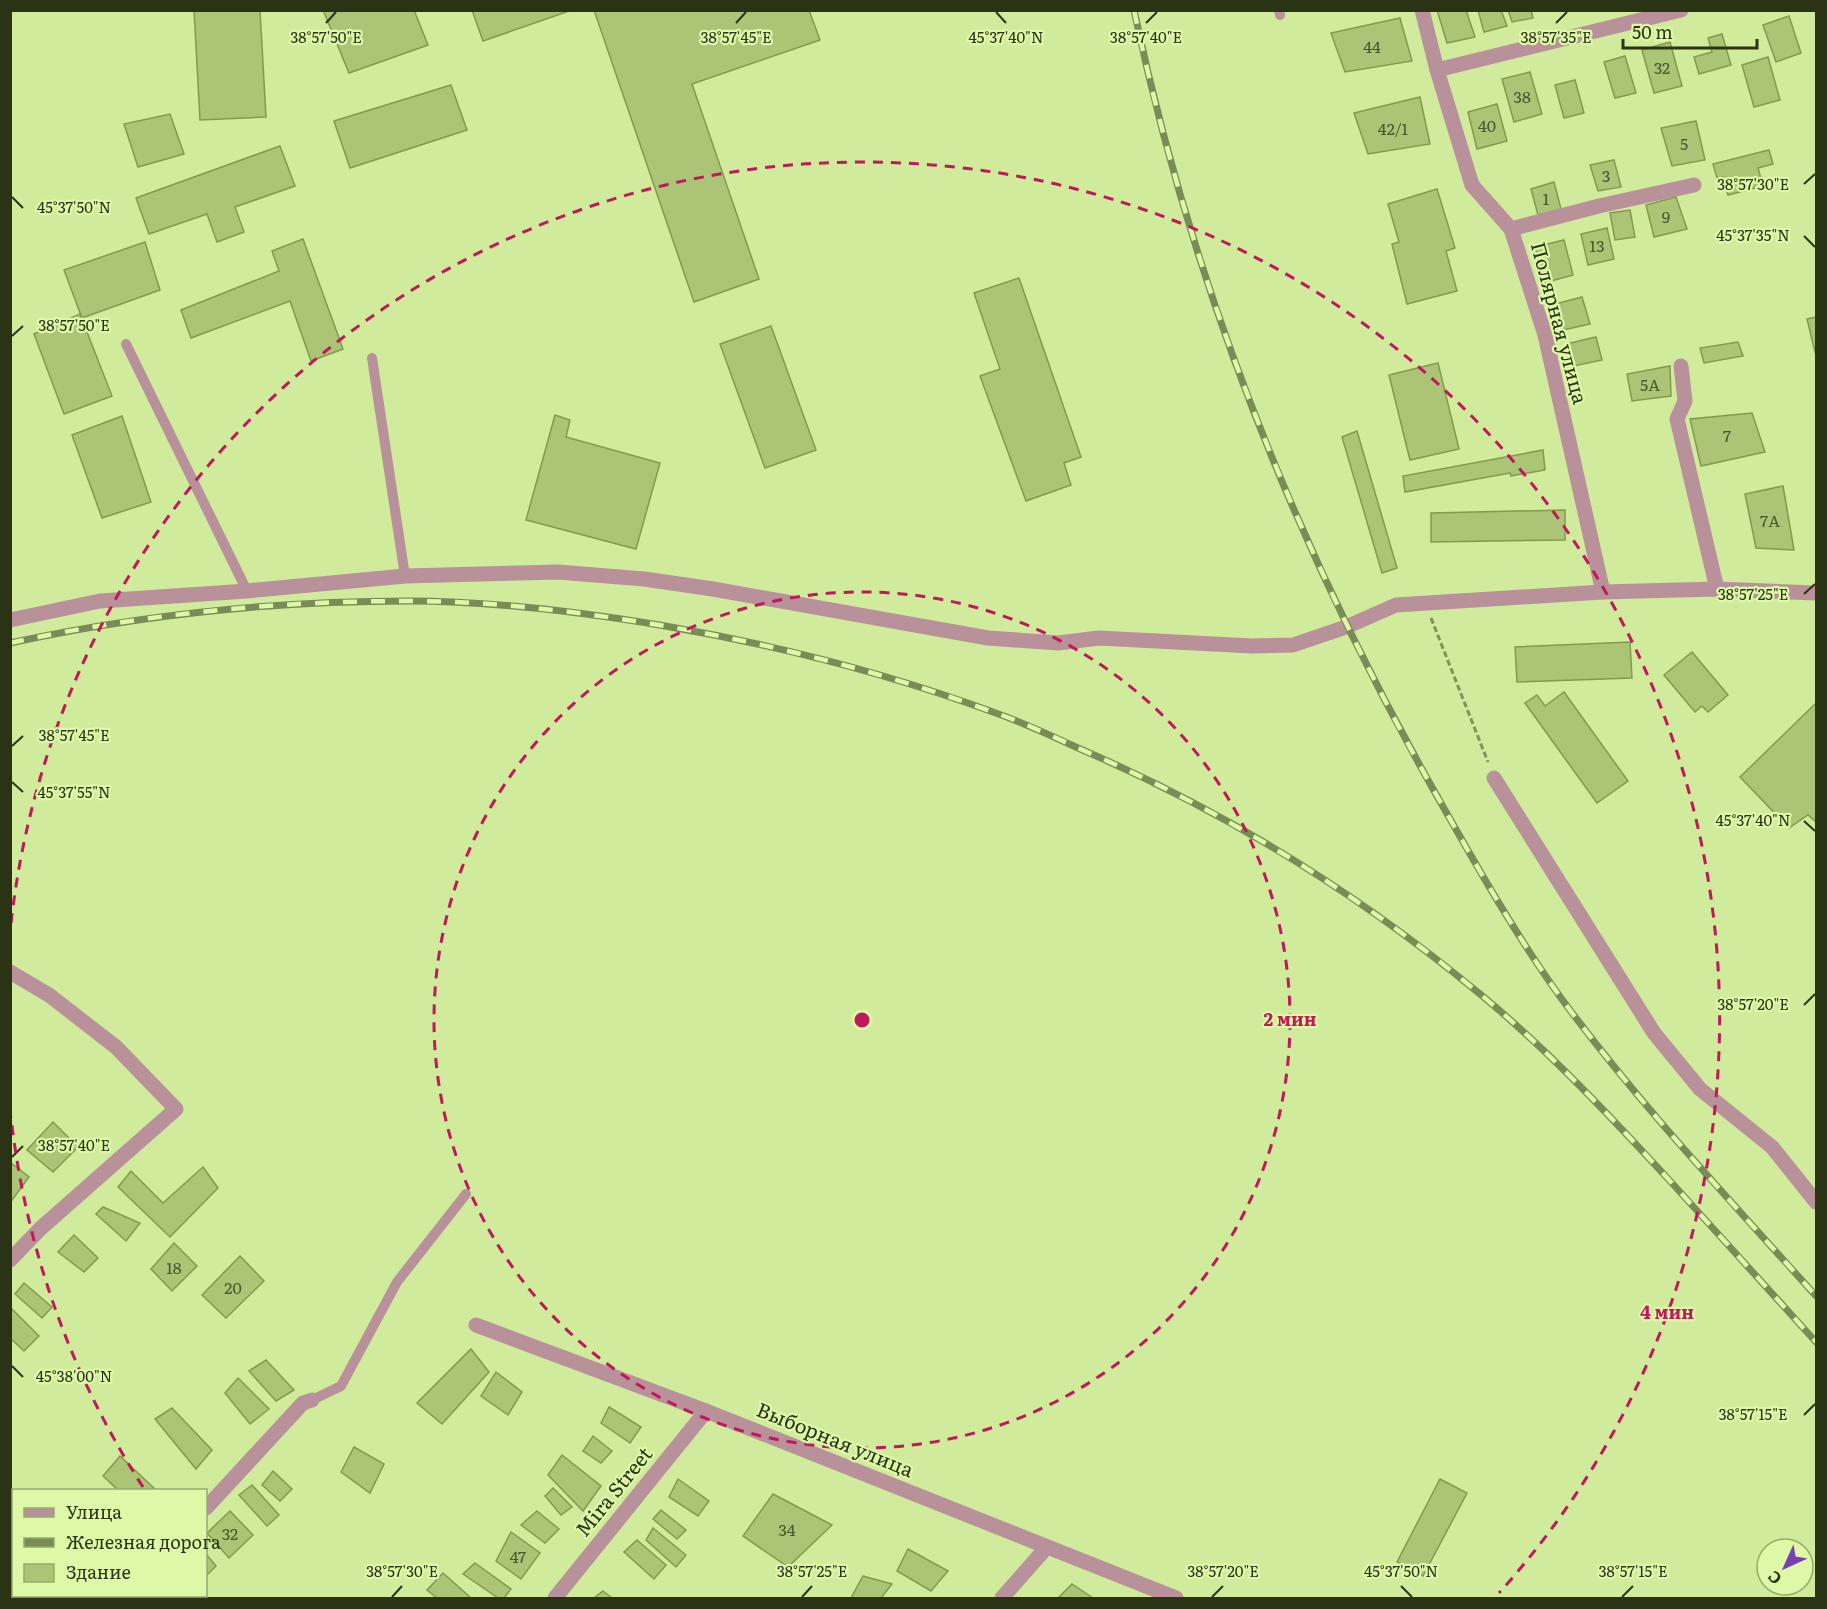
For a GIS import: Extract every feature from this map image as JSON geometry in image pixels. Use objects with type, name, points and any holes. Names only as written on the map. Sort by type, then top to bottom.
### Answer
[{"type":"street","name":"Полярная улица","points":[[1422,10],[1437,70],[1472,185],[1511,229],[1545,335],[1603,592]]},
{"type":"street","points":[[1437,70],[1675,11]]},
{"type":"street","points":[[1511,229],[1694,185]]},
{"type":"street","points":[[1681,366],[1685,401],[1677,419],[1717,589]]},
{"type":"street","points":[[10,620],[100,601],[247,591],[405,576],[558,572],[644,579],[988,638],[1058,643],[1099,638],[1293,645],[1346,627],[1396,605],[1603,592],[1717,589],[1816,593]]},
{"type":"street","points":[[1494,778],[1654,1033],[1700,1089],[1772,1147],[1816,1202]]},
{"type":"street","points":[[10,972],[49,995],[116,1047],[176,1109],[41,1228],[10,1260]]},
{"type":"street","name":"Выборная улица","points":[[476,1325],[706,1411],[1176,1599]]},
{"type":"street","points":[[207,1507],[303,1403],[312,1400]]},
{"type":"street","name":"Mira Street","points":[[555,1599],[706,1411]]},
{"type":"street","points":[[1002,1599],[1046,1548]]},
{"type":"lane","points":[[126,344],[247,591]]},
{"type":"lane","points":[[372,358],[405,576]]},
{"type":"lane","points":[[312,1400],[340,1386],[398,1282],[466,1194]]},
{"type":"path","points":[[1426,604],[1494,778]]},
{"type":"building","points":[[194,10],[260,10],[266,117],[200,120]]},
{"type":"building","points":[[323,10],[414,10],[428,45],[349,73]]},
{"type":"building","points":[[472,10],[572,10],[483,41]]},
{"type":"building","points":[[594,10],[809,10],[820,40],[692,84],[759,279],[694,302]]},
{"type":"building","points":[[1437,10],[1466,10],[1475,37],[1447,43]]},
{"type":"building","points":[[1478,10],[1501,10],[1507,26],[1484,32]]},
{"type":"building","points":[[1508,10],[1531,10],[1533,18],[1512,22]]},
{"type":"building","points":[[1789,16],[1801,53],[1776,62],[1763,25]]},
{"type":"building","points":[[1400,18],[1412,61],[1345,72],[1331,33]]},
{"type":"building","points":[[1722,34],[1731,65],[1699,74],[1694,57],[1712,52],[1708,38]]},
{"type":"building","points":[[1670,42],[1682,86],[1654,93],[1642,50]]},
{"type":"building","points":[[1625,56],[1636,93],[1615,98],[1604,62]]},
{"type":"building","points":[[1768,57],[1780,100],[1754,107],[1742,65]]},
{"type":"building","points":[[1530,72],[1542,114],[1514,122],[1502,79]]},
{"type":"building","points":[[1575,80],[1584,113],[1564,118],[1555,85]]},
{"type":"building","points":[[451,85],[467,130],[350,168],[334,121]]},
{"type":"building","points":[[1420,97],[1430,144],[1368,154],[1354,113]]},
{"type":"building","points":[[1497,104],[1507,141],[1477,149],[1468,112]]},
{"type":"building","points":[[170,114],[184,154],[138,167],[124,124]]},
{"type":"building","points":[[1696,121],[1705,160],[1672,166],[1661,128]]},
{"type":"building","points":[[280,146],[295,186],[235,207],[244,232],[217,242],[207,214],[149,234],[136,198]]},
{"type":"building","points":[[1769,150],[1773,164],[1758,168],[1763,186],[1728,195],[1723,177],[1717,178],[1713,164]]},
{"type":"building","points":[[1614,160],[1621,187],[1598,191],[1590,165]]},
{"type":"building","points":[[1554,182],[1561,209],[1538,215],[1531,189]]},
{"type":"building","points":[[1437,189],[1455,248],[1446,251],[1457,291],[1407,304],[1392,244],[1399,242],[1388,204]]},
{"type":"building","points":[[1676,197],[1687,229],[1654,237],[1646,205]]},
{"type":"building","points":[[1630,210],[1635,237],[1615,240],[1610,213]]},
{"type":"building","points":[[1607,228],[1614,259],[1588,265],[1581,234]]},
{"type":"building","points":[[303,239],[343,349],[311,361],[290,301],[191,338],[181,310],[279,271],[272,251]]},
{"type":"building","points":[[1564,240],[1573,275],[1544,283],[1535,247]]},
{"type":"building","points":[[145,242],[160,290],[82,318],[64,270]]},
{"type":"building","points":[[1019,278],[1081,457],[1064,463],[1071,485],[1026,501],[980,376],[1000,369],[974,293]]},
{"type":"building","points":[[1582,297],[1590,324],[1563,330],[1555,304]]},
{"type":"building","points":[[80,314],[112,396],[64,414],[34,334]]},
{"type":"building","points":[[1816,317],[1816,356],[1807,319]]},
{"type":"building","points":[[771,326],[816,450],[765,468],[720,344]]},
{"type":"building","points":[[1596,337],[1602,360],[1574,366],[1566,344]]},
{"type":"building","points":[[1738,342],[1743,356],[1704,363],[1700,348]]},
{"type":"building","points":[[1438,363],[1459,449],[1410,460],[1389,375]]},
{"type":"building","points":[[1670,366],[1671,396],[1632,401],[1627,374]]},
{"type":"building","points":[[1752,413],[1765,452],[1701,466],[1690,419]]},
{"type":"building","points":[[555,415],[570,420],[566,437],[660,463],[636,549],[526,520]]},
{"type":"building","points":[[122,416],[151,502],[102,518],[72,435]]},
{"type":"building","points":[[1357,431],[1397,568],[1382,573],[1342,437]]},
{"type":"building","points":[[1543,450],[1545,470],[1511,476],[1510,473],[1405,492],[1403,476]]},
{"type":"building","points":[[1783,486],[1794,550],[1756,548],[1745,494]]},
{"type":"building","points":[[1565,510],[1565,540],[1431,542],[1431,513]]},
{"type":"building","points":[[1630,642],[1632,678],[1517,682],[1515,647]]},
{"type":"building","points":[[1692,652],[1728,695],[1708,712],[1702,706],[1695,712],[1664,675]]},
{"type":"building","points":[[1564,692],[1628,781],[1597,803],[1525,703],[1537,695],[1545,706]]},
{"type":"building","points":[[1816,703],[1816,822],[1808,815],[1789,828],[1740,777]]},
{"type":"building","points":[[53,1122],[78,1147],[53,1172],[27,1150]]},
{"type":"building","points":[[10,1162],[29,1177],[10,1203]]},
{"type":"building","points":[[203,1167],[218,1188],[170,1237],[118,1187],[131,1171],[163,1203]]},
{"type":"building","points":[[103,1207],[140,1223],[126,1241],[96,1214]]},
{"type":"building","points":[[74,1235],[98,1258],[84,1272],[58,1252]]},
{"type":"building","points":[[174,1243],[197,1266],[172,1291],[151,1269]]},
{"type":"building","points":[[240,1256],[264,1281],[226,1318],[202,1295]]},
{"type":"building","points":[[24,1283],[52,1307],[42,1318],[15,1294]]},
{"type":"building","points":[[10,1307],[39,1336],[24,1351],[10,1338]]},
{"type":"building","points":[[471,1349],[489,1372],[442,1424],[417,1403]]},
{"type":"building","points":[[266,1360],[294,1390],[276,1401],[249,1371]]},
{"type":"building","points":[[496,1372],[522,1392],[508,1415],[481,1396]]},
{"type":"building","points":[[238,1378],[269,1409],[250,1424],[225,1393]]},
{"type":"building","points":[[609,1407],[641,1427],[630,1443],[601,1423]]},
{"type":"building","points":[[172,1408],[212,1450],[196,1469],[155,1419]]},
{"type":"building","points":[[593,1436],[612,1451],[601,1463],[583,1451]]},
{"type":"building","points":[[354,1447],[384,1464],[370,1493],[341,1472]]},
{"type":"building","points":[[562,1455],[601,1486],[583,1511],[548,1475]]},
{"type":"building","points":[[120,1456],[155,1489],[117,1489],[103,1476]]},
{"type":"building","points":[[273,1471],[292,1489],[280,1501],[262,1485]]},
{"type":"building","points":[[678,1479],[709,1501],[698,1516],[669,1497]]},
{"type":"building","points":[[1440,1479],[1467,1493],[1423,1576],[1397,1562]]},
{"type":"building","points":[[252,1485],[279,1515],[267,1526],[239,1495]]},
{"type":"building","points":[[553,1488],[572,1507],[561,1515],[545,1496]]},
{"type":"building","points":[[773,1494],[832,1525],[788,1567],[743,1536]]},
{"type":"building","points":[[661,1510],[686,1530],[677,1539],[653,1519]]},
{"type":"building","points":[[230,1511],[253,1535],[229,1558],[207,1533]]},
{"type":"building","points":[[537,1511],[559,1529],[545,1543],[521,1525]]},
{"type":"building","points":[[653,1528],[686,1555],[676,1567],[646,1540]]},
{"type":"building","points":[[511,1532],[540,1553],[521,1579],[496,1561]]},
{"type":"building","points":[[637,1540],[666,1565],[654,1579],[624,1552]]},
{"type":"building","points":[[908,1549],[948,1571],[931,1591],[897,1571]]},
{"type":"building","points":[[207,1555],[216,1566],[207,1575]]},
{"type":"building","points":[[475,1563],[511,1589],[504,1598],[498,1598],[463,1574]]},
{"type":"building","points":[[443,1573],[471,1598],[437,1598],[427,1590]]},
{"type":"building","points":[[863,1576],[892,1584],[881,1598],[851,1598]]},
{"type":"building","points":[[1072,1584],[1093,1598],[1058,1598]]},
{"type":"building","points":[[603,1591],[612,1598],[594,1598]]},
{"type":"railway","points":[[1134,10],[1158,113],[1186,215],[1255,415],[1295,512],[1339,609],[1386,703],[1481,873],[1561,998],[1653,1113],[1816,1296]]},
{"type":"railway","points":[[10,643],[159,617],[308,603],[409,601],[505,605],[665,626],[789,651],[912,685],[1015,720],[1132,772],[1237,827],[1338,889],[1434,957],[1531,1038],[1579,1085],[1626,1133],[1816,1342]]}]
